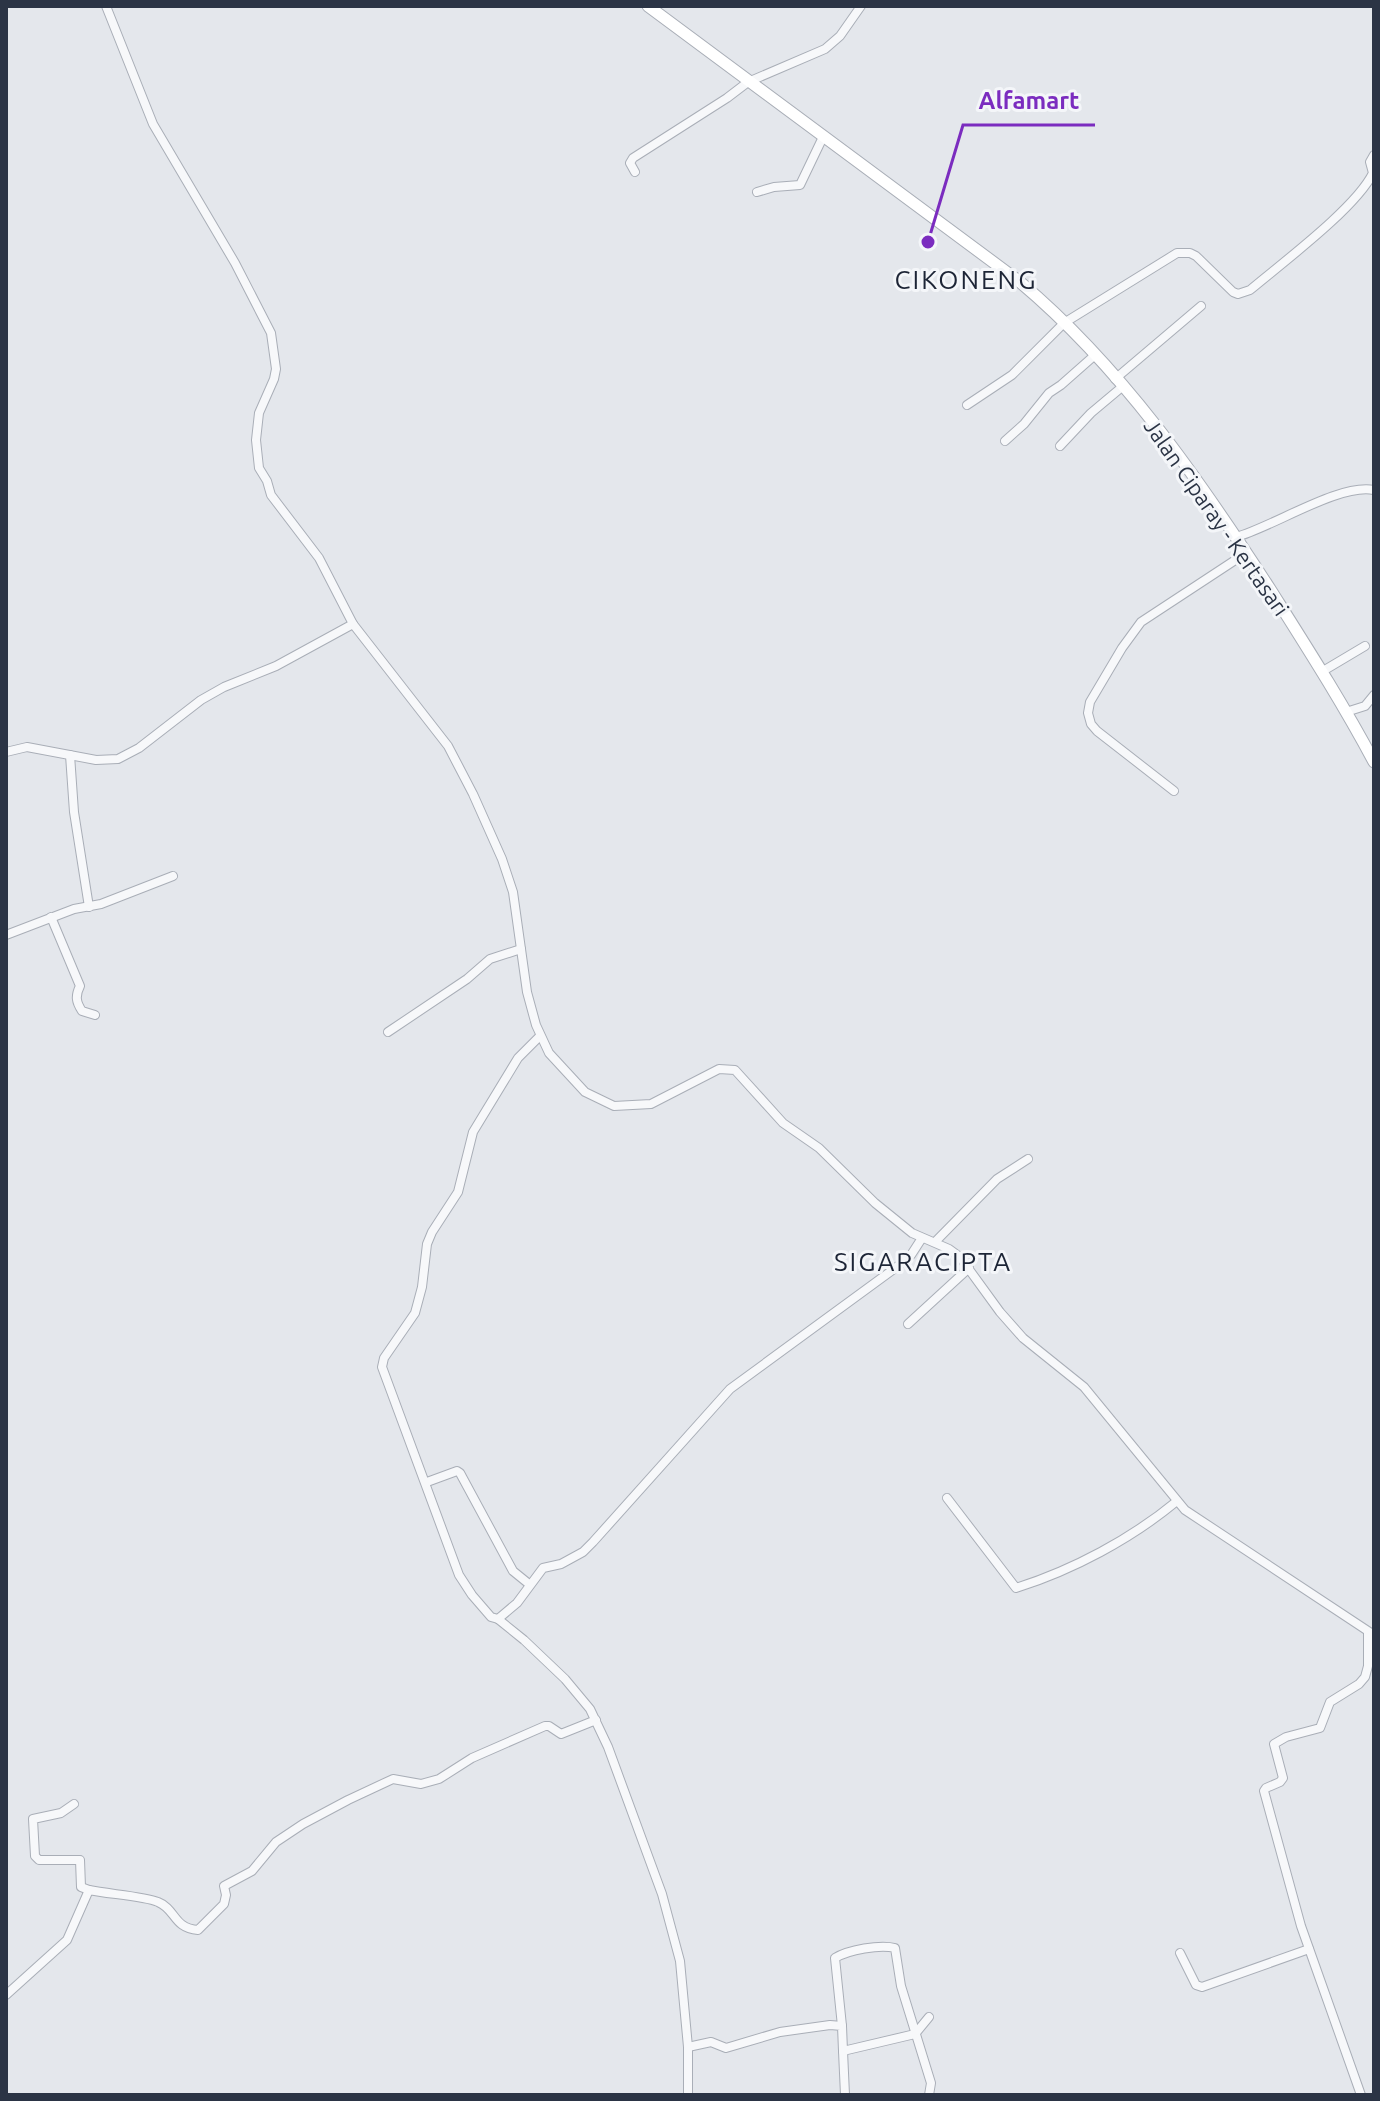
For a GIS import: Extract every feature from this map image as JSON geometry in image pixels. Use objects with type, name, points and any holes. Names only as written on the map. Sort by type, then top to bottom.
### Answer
[{"type":"main road","name":"Jalan Ciparay - Kertasari","points":[[648,6],[1020,282],[1095,355],[1170,444],[1236,537],[1323,671],[1374,762]]},
{"type":"street","points":[[106,6],[153,124],[235,263],[271,333],[276,369],[259,413],[256,440],[259,468],[271,495],[319,558],[353,624],[448,746],[473,794],[513,892],[525,983],[540,1036],[549,1053],[585,1092],[614,1106],[651,1104],[719,1069],[735,1070],[783,1123],[819,1148],[875,1203],[922,1238],[949,1249],[969,1268],[1023,1338],[1084,1387],[1177,1501],[1195,1518],[1371,1634],[1365,1677],[1330,1702],[1320,1728],[1286,1737],[1274,1744],[1283,1778],[1264,1790],[1309,1949],[1361,2095]]},
{"type":"street","points":[[635,172],[630,163],[633,158],[748,82],[825,49],[840,36],[861,6]]},
{"type":"street","points":[[757,192],[782,185],[800,185],[823,137]]},
{"type":"street","points":[[967,405],[1012,375],[1064,323],[1157,264],[1183,252],[1196,256],[1233,292],[1238,294],[1250,290],[1365,187],[1373,173],[1370,162],[1374,155]]},
{"type":"street","points":[[1060,446],[1119,383],[1201,306]]},
{"type":"street","points":[[1005,441],[1024,424],[1049,393],[1095,355]]},
{"type":"street","points":[[1236,537],[1252,533],[1326,497],[1355,493],[1364,488],[1374,490]]},
{"type":"street","points":[[1174,791],[1097,731],[1088,713],[1090,702],[1141,622],[1246,553]]},
{"type":"street","points":[[6,752],[27,747],[96,760],[118,759],[139,748],[201,700],[276,666],[353,624]]},
{"type":"street","points":[[1323,671],[1365,646]]},
{"type":"street","points":[[1346,712],[1365,706],[1374,695]]},
{"type":"street","points":[[70,755],[74,812],[89,907]]},
{"type":"street","points":[[6,935],[173,876]]},
{"type":"street","points":[[51,917],[80,986],[76,996],[78,1004],[82,1011],[95,1015]]},
{"type":"street","points":[[388,1032],[467,979],[490,959],[521,949]]},
{"type":"street","points":[[540,1036],[518,1058],[473,1132],[458,1192],[427,1244],[422,1287],[415,1313],[383,1362],[459,1575],[491,1617],[498,1619],[565,1679],[590,1709],[622,1782],[662,1894],[680,1961],[688,2047],[688,2095]]},
{"type":"street","points":[[935,1242],[997,1179],[1028,1159]]},
{"type":"street","points":[[498,1619],[517,1603],[547,1565],[561,1564],[583,1552],[730,1389],[898,1266],[911,1255],[922,1238]]},
{"type":"street","points":[[908,1324],[969,1268]]},
{"type":"street","points":[[427,1482],[459,1472],[513,1571],[529,1584]]},
{"type":"street","points":[[947,1498],[1016,1588],[1113,1544],[1177,1501]]},
{"type":"street","points":[[74,1804],[61,1813],[33,1819],[35,1856],[39,1860],[80,1860],[81,1887],[157,1901],[182,1926],[198,1930],[224,1904],[224,1886],[252,1871],[276,1842],[348,1800],[393,1779],[421,1784],[439,1779],[472,1758],[545,1726],[561,1734],[596,1720]]},
{"type":"street","points":[[6,1995],[67,1940],[89,1890]]},
{"type":"street","points":[[845,2095],[835,1958],[891,1946],[895,1948],[901,1986],[931,2083],[929,2095]]},
{"type":"street","points":[[1180,1953],[1196,1985],[1202,1987],[1309,1949]]},
{"type":"street","points":[[843,2051],[915,2034],[929,2017]]},
{"type":"street","points":[[688,2047],[711,2042],[726,2048],[780,2032],[842,2026]]},
{"type":"place","name":"Alfamart","points":[[928,242]]},
{"type":"district","name":"CIKONENG","points":[[966,279]]},
{"type":"district","name":"SIGARACIPTA","points":[[923,1261]]}]
